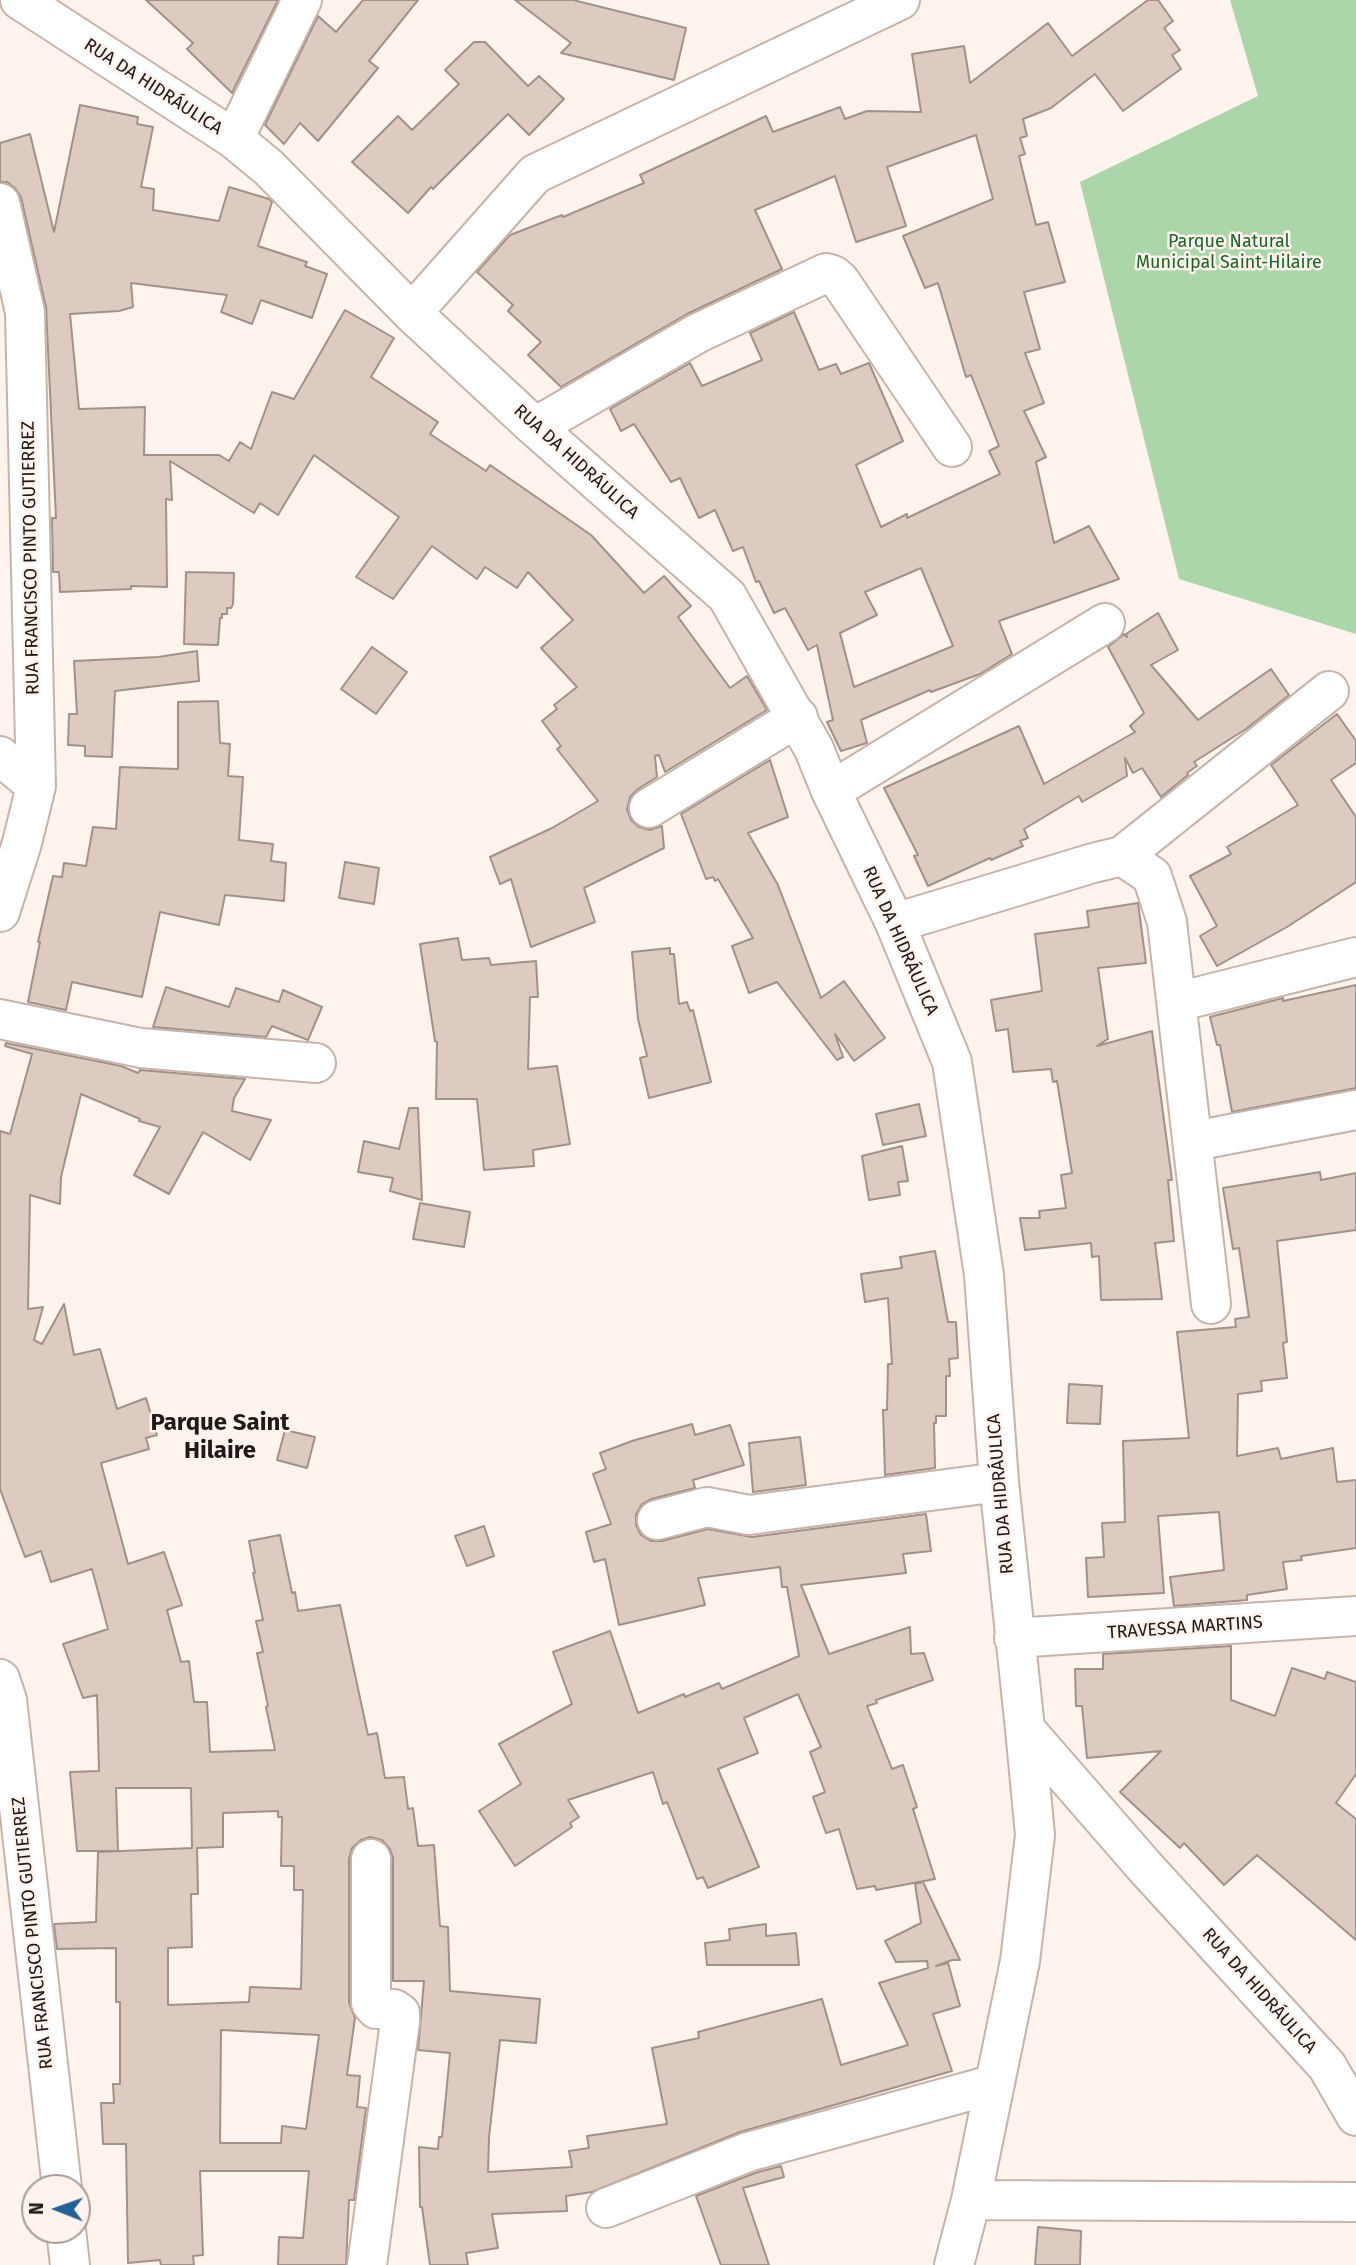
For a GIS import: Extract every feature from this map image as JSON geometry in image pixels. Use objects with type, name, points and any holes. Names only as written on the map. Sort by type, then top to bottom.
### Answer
[{"type":"street","name":"RUA DA HIDRÁULICA","points":[[20,0],[234,139],[268,167],[412,313],[535,427],[727,596],[814,749],[831,791],[895,923],[952,1062],[984,1275],[999,1482],[1025,1729],[1154,1877],[1327,2066],[1356,2116]]},
{"type":"street","points":[[234,139],[302,0]]},
{"type":"street","points":[[412,313],[535,174],[900,0]]},
{"type":"street","name":"RUA FRANCISCO PINTO GUTIERREZ","points":[[0,203],[25,312],[36,786],[22,843],[0,912]]},
{"type":"street","points":[[535,427],[698,333],[825,273],[840,281],[952,447]]},
{"type":"street","points":[[831,791],[1105,623]]},
{"type":"street","points":[[895,923],[1122,856],[1329,691]]},
{"type":"street","points":[[649,808],[798,717]]},
{"type":"street","points":[[0,756],[36,786]]},
{"type":"street","points":[[1122,856],[1152,876],[1167,922],[1211,1304]]},
{"type":"street","points":[[1177,1002],[1356,957]]},
{"type":"street","points":[[0,1019],[141,1048],[316,1063]]},
{"type":"street","points":[[1194,1141],[1356,1110]]},
{"type":"street","points":[[657,1520],[707,1507],[749,1515],[999,1482]]},
{"type":"street","name":"TRAVESSA MARTINS","points":[[1014,1638],[1356,1616]]},
{"type":"street","name":"RUA FRANCISCO PINTO GUTIERREZ","points":[[0,1679],[7,1700],[60,2174]]},
{"type":"street","points":[[954,2265],[971,2200],[1020,1961],[1035,1835],[1025,1729]]},
{"type":"street","points":[[367,2265],[400,2022],[400,2013],[394,2009],[376,2008],[371,2003],[372,1858]]},
{"type":"street","points":[[606,2208],[748,2152],[995,2084]]},
{"type":"street","points":[[971,2200],[1356,2202]]},
{"type":"street","points":[[68,2244],[70,2265]]},
{"type":"green space","name":"Parque Natural Municipal Saint-Hilaire","points":[[1230,0],[1356,0],[1356,634],[1179,579],[1080,182],[1258,96]]},
{"type":"building","points":[[146,0],[278,0],[232,93],[187,49],[193,43]]},
{"type":"building","points":[[363,0],[418,0],[369,61],[378,68],[318,141],[300,123],[284,144],[265,125],[318,16],[336,32]]},
{"type":"building","points":[[515,0],[573,0],[686,28],[674,80],[561,53],[571,43]]},
{"type":"building","points":[[1148,0],[1158,0],[1173,21],[1164,28],[1180,50],[1172,55],[1181,69],[1123,111],[1095,74],[1051,108],[1023,119],[1027,136],[1020,138],[1025,154],[1019,156],[1036,225],[1048,222],[1065,282],[1024,292],[1040,349],[1025,353],[1044,403],[1024,411],[1046,457],[1036,462],[1054,543],[1089,526],[1119,579],[999,621],[1012,654],[980,674],[931,692],[930,690],[861,720],[867,743],[841,751],[827,722],[833,720],[817,645],[808,650],[785,608],[774,613],[759,581],[756,582],[743,547],[733,551],[715,510],[699,518],[680,478],[671,482],[634,424],[621,431],[610,409],[690,363],[702,386],[762,360],[750,333],[794,312],[819,370],[836,364],[841,374],[869,363],[903,441],[856,465],[881,527],[907,514],[907,518],[1000,474],[989,451],[999,446],[971,375],[966,377],[938,283],[925,288],[903,236],[993,199],[976,135],[887,167],[906,226],[856,242],[835,176],[755,210],[782,269],[687,314],[561,387],[528,355],[541,342],[508,311],[513,305],[477,272],[510,235],[562,215],[563,217],[644,183],[640,175],[766,116],[773,132],[840,107],[845,119],[867,111],[921,112],[912,54],[964,46],[970,83],[1048,23],[1072,56]],"holes":[[[921,568],[953,646],[854,687],[840,633],[877,615],[865,592]]]},
{"type":"building","points":[[474,42],[485,42],[528,86],[539,76],[564,99],[529,135],[508,114],[433,189],[431,187],[408,213],[352,162],[398,116],[412,130],[459,84],[445,70]]},
{"type":"building","points":[[80,105],[138,117],[137,124],[153,127],[141,187],[154,189],[153,210],[219,221],[229,187],[269,199],[272,202],[258,246],[307,262],[305,266],[327,274],[312,318],[261,300],[252,324],[221,312],[227,295],[131,283],[133,307],[119,311],[70,314],[79,409],[145,407],[144,455],[219,455],[229,461],[240,442],[251,449],[272,392],[294,399],[345,310],[394,338],[371,377],[438,422],[430,434],[486,471],[490,465],[591,535],[644,593],[664,576],[691,606],[678,617],[730,688],[747,676],[767,710],[665,772],[659,755],[655,756],[657,777],[630,797],[627,809],[631,820],[639,827],[650,830],[662,826],[664,848],[584,888],[595,922],[531,947],[511,879],[500,884],[490,857],[552,828],[598,801],[557,749],[561,746],[542,721],[557,709],[554,705],[577,687],[541,648],[573,620],[528,572],[517,588],[485,567],[477,579],[432,546],[393,599],[356,577],[399,517],[314,455],[278,515],[260,503],[254,513],[170,461],[172,500],[166,499],[167,587],[131,586],[131,589],[60,592],[59,572],[53,572],[52,518],[56,518],[46,307],[21,197],[7,182],[0,182],[0,143],[30,134],[54,232]]},
{"type":"building","points":[[186,572],[234,573],[233,604],[231,608],[227,608],[227,614],[222,614],[220,618],[218,645],[184,644]]},
{"type":"building","points":[[1158,613],[1178,650],[1151,665],[1198,720],[1271,669],[1289,695],[1246,729],[1194,762],[1197,766],[1161,797],[1142,768],[1133,773],[1125,758],[1127,776],[1082,802],[1079,796],[1024,829],[1028,838],[1020,841],[1023,846],[928,886],[914,856],[918,855],[884,788],[1019,726],[1044,784],[1135,732],[1130,726],[1144,713],[1108,647],[1124,634],[1127,637],[1126,634]]},
{"type":"building","points":[[372,647],[407,672],[376,714],[341,689]]},
{"type":"building","points":[[197,651],[199,681],[115,691],[112,757],[85,756],[85,746],[68,745],[69,714],[77,714],[74,661],[158,657]]},
{"type":"building","points":[[218,701],[220,743],[230,744],[228,776],[243,777],[239,840],[273,844],[271,861],[286,863],[284,901],[225,895],[219,925],[160,912],[142,997],[72,982],[66,1010],[28,1002],[53,876],[62,877],[64,863],[86,866],[93,827],[116,829],[120,767],[178,769],[178,702]]},
{"type":"building","points":[[1337,714],[1356,741],[1356,763],[1331,780],[1356,817],[1356,882],[1287,927],[1217,966],[1200,936],[1217,926],[1190,876],[1231,854],[1227,847],[1298,805],[1271,765]]},
{"type":"building","points":[[770,760],[788,817],[748,833],[778,885],[821,998],[844,981],[885,1038],[854,1061],[835,1034],[843,1057],[837,1060],[777,982],[749,993],[732,946],[753,938],[718,879],[706,879],[681,814]]},
{"type":"building","points":[[345,862],[379,868],[374,904],[339,898]]},
{"type":"building","points":[[1138,903],[1146,963],[1098,968],[1108,1039],[1097,1046],[1152,1031],[1172,1180],[1168,1180],[1174,1241],[1155,1243],[1162,1299],[1101,1300],[1099,1256],[1092,1257],[1091,1243],[1025,1250],[1020,1218],[1040,1218],[1039,1211],[1066,1208],[1061,1175],[1072,1173],[1057,1081],[1053,1082],[1051,1069],[1013,1072],[1008,1029],[996,1031],[991,1000],[1042,991],[1035,934],[1089,927],[1087,911]]},
{"type":"building","points":[[458,938],[462,960],[489,958],[491,965],[536,961],[538,997],[530,997],[528,1069],[557,1066],[570,1144],[533,1150],[534,1166],[484,1170],[477,1099],[436,1099],[437,1042],[420,944]]},
{"type":"building","points":[[670,948],[670,954],[674,954],[679,1004],[687,1002],[690,1011],[693,1010],[711,1082],[649,1098],[640,1058],[647,1056],[638,1019],[632,952]]},
{"type":"building","points":[[1356,985],[1356,1088],[1232,1112],[1220,1045],[1217,1045],[1210,1017],[1283,998],[1283,1001]]},
{"type":"building","points":[[166,987],[229,1007],[236,988],[279,1002],[283,990],[322,1007],[308,1040],[272,1026],[266,1037],[153,1027]]},
{"type":"building","points":[[6,1043],[121,1066],[138,1073],[140,1070],[245,1079],[234,1098],[232,1111],[271,1120],[250,1160],[203,1132],[169,1194],[134,1175],[160,1127],[139,1121],[140,1119],[81,1094],[61,1177],[60,1204],[30,1195],[28,1309],[43,1307],[34,1340],[42,1344],[64,1304],[74,1355],[100,1349],[117,1409],[146,1398],[157,1435],[146,1438],[149,1449],[101,1463],[128,1564],[164,1552],[182,1605],[167,1610],[181,1662],[189,1661],[194,1702],[207,1702],[210,1752],[275,1750],[257,1653],[263,1652],[256,1621],[263,1620],[249,1541],[280,1535],[298,1611],[340,1605],[368,1735],[377,1733],[385,1778],[404,1777],[408,1809],[413,1808],[418,1846],[434,1845],[440,1926],[448,1927],[450,1991],[540,1999],[536,2043],[500,2040],[489,2137],[488,2172],[572,2167],[569,2151],[589,2148],[587,2136],[667,2124],[652,2048],[699,2038],[698,2032],[822,1999],[841,2065],[908,2045],[879,1983],[928,1968],[927,1961],[896,1962],[885,1941],[921,1923],[915,1884],[923,1882],[960,1960],[952,1960],[936,1966],[948,1963],[960,2006],[933,2014],[952,2071],[740,2132],[592,2192],[566,2196],[567,2211],[492,2214],[498,2248],[466,2253],[468,2265],[430,2265],[420,2207],[419,2147],[438,2149],[439,2137],[442,2137],[450,2053],[418,2050],[424,1981],[393,1981],[393,1858],[390,1849],[382,1840],[370,1837],[361,1840],[352,1848],[349,1859],[349,2003],[355,2018],[347,2075],[360,2076],[357,2107],[366,2108],[354,2200],[349,2200],[346,2265],[278,2265],[279,2237],[303,2238],[309,2171],[200,2171],[203,2255],[193,2256],[194,2265],[161,2265],[160,2260],[128,2263],[126,2144],[103,2144],[101,2103],[114,2103],[113,2084],[120,2084],[120,2002],[116,2002],[116,1948],[57,1949],[54,1924],[96,1922],[98,1852],[192,1848],[191,1788],[116,1788],[118,1851],[77,1851],[70,1772],[99,1771],[97,1695],[83,1698],[63,1644],[108,1629],[92,1569],[51,1582],[41,1551],[25,1557],[0,1489],[0,1131],[10,1134],[32,1054],[5,1046]],"holes":[[[278,1811],[278,1817],[282,1817],[281,1866],[294,1866],[294,1890],[303,1890],[301,1989],[250,1987],[249,2002],[168,2005],[168,1948],[192,1947],[191,1894],[198,1894],[197,1848],[223,1847],[223,1813]],[[221,2030],[319,2035],[306,2129],[282,2126],[281,2143],[220,2143]]]},
{"type":"building","points":[[919,1104],[926,1136],[883,1145],[876,1114]]},
{"type":"building","points":[[409,1108],[418,1108],[422,1200],[390,1191],[393,1178],[358,1172],[364,1141],[399,1149]]},
{"type":"building","points":[[902,1146],[908,1181],[898,1182],[900,1195],[869,1200],[862,1156]]},
{"type":"building","points":[[1320,1172],[1321,1180],[1356,1173],[1356,1230],[1277,1241],[1287,1342],[1283,1343],[1287,1378],[1261,1381],[1262,1391],[1238,1394],[1237,1456],[1278,1448],[1281,1459],[1333,1448],[1337,1482],[1356,1480],[1356,1548],[1301,1556],[1302,1560],[1283,1562],[1287,1589],[1247,1595],[1247,1600],[1174,1606],[1170,1577],[1224,1570],[1219,1512],[1158,1516],[1164,1593],[1088,1597],[1086,1558],[1104,1557],[1102,1523],[1125,1522],[1123,1441],[1189,1438],[1177,1332],[1236,1327],[1235,1319],[1249,1317],[1239,1248],[1233,1249],[1223,1188]]},
{"type":"building","points":[[420,1203],[470,1212],[464,1247],[413,1239]]},
{"type":"building","points":[[935,1251],[948,1322],[956,1322],[958,1358],[949,1359],[950,1376],[946,1376],[946,1416],[936,1416],[934,1423],[935,1468],[885,1475],[883,1410],[887,1410],[888,1364],[892,1364],[888,1298],[865,1302],[861,1274],[902,1268],[900,1257]]},
{"type":"building","points":[[1069,1384],[1102,1386],[1100,1424],[1067,1423]]},
{"type":"building","points":[[692,1424],[695,1435],[730,1425],[744,1465],[693,1480],[695,1488],[651,1499],[642,1504],[636,1514],[636,1525],[641,1535],[651,1541],[662,1541],[708,1529],[752,1537],[926,1514],[931,1551],[903,1554],[906,1573],[801,1585],[829,1654],[910,1627],[911,1654],[924,1653],[933,1680],[876,1700],[877,1703],[867,1706],[892,1769],[903,1765],[917,1807],[913,1809],[935,1879],[876,1890],[875,1886],[857,1889],[839,1829],[826,1833],[813,1797],[825,1792],[810,1752],[821,1747],[798,1694],[744,1718],[758,1753],[718,1769],[759,1867],[708,1888],[703,1877],[697,1879],[667,1802],[663,1804],[653,1772],[568,1800],[579,1817],[570,1823],[572,1827],[515,1866],[479,1811],[521,1784],[499,1744],[572,1704],[553,1652],[610,1631],[638,1713],[719,1683],[722,1689],[799,1656],[787,1587],[782,1587],[780,1567],[698,1578],[705,1605],[619,1625],[605,1559],[594,1562],[586,1532],[611,1524],[593,1474],[606,1469],[600,1453]]},
{"type":"building","points":[[285,1430],[315,1437],[307,1468],[277,1460]]},
{"type":"building","points":[[800,1437],[806,1485],[753,1492],[749,1443]]},
{"type":"building","points":[[484,1526],[494,1556],[467,1566],[455,1536]]},
{"type":"building","points":[[1231,1646],[1231,1700],[1275,1716],[1292,1668],[1325,1679],[1327,1672],[1356,1682],[1356,1774],[1336,1803],[1356,1819],[1356,1940],[1257,1855],[1224,1885],[1184,1843],[1180,1848],[1120,1792],[1161,1751],[1087,1758],[1082,1706],[1076,1706],[1075,1669],[1103,1669],[1103,1654]]},
{"type":"building","points":[[766,1924],[766,1936],[796,1933],[799,1965],[707,1965],[705,1943],[730,1940],[729,1929]]},
{"type":"building","points":[[781,2166],[784,2177],[743,2188],[769,2265],[721,2265],[696,2196]]},
{"type":"building","points":[[1038,2227],[1081,2231],[1080,2265],[1035,2265]]},
{"type":"district","name":"Parque Saint Hilaire","points":[[220,1437]]}]
